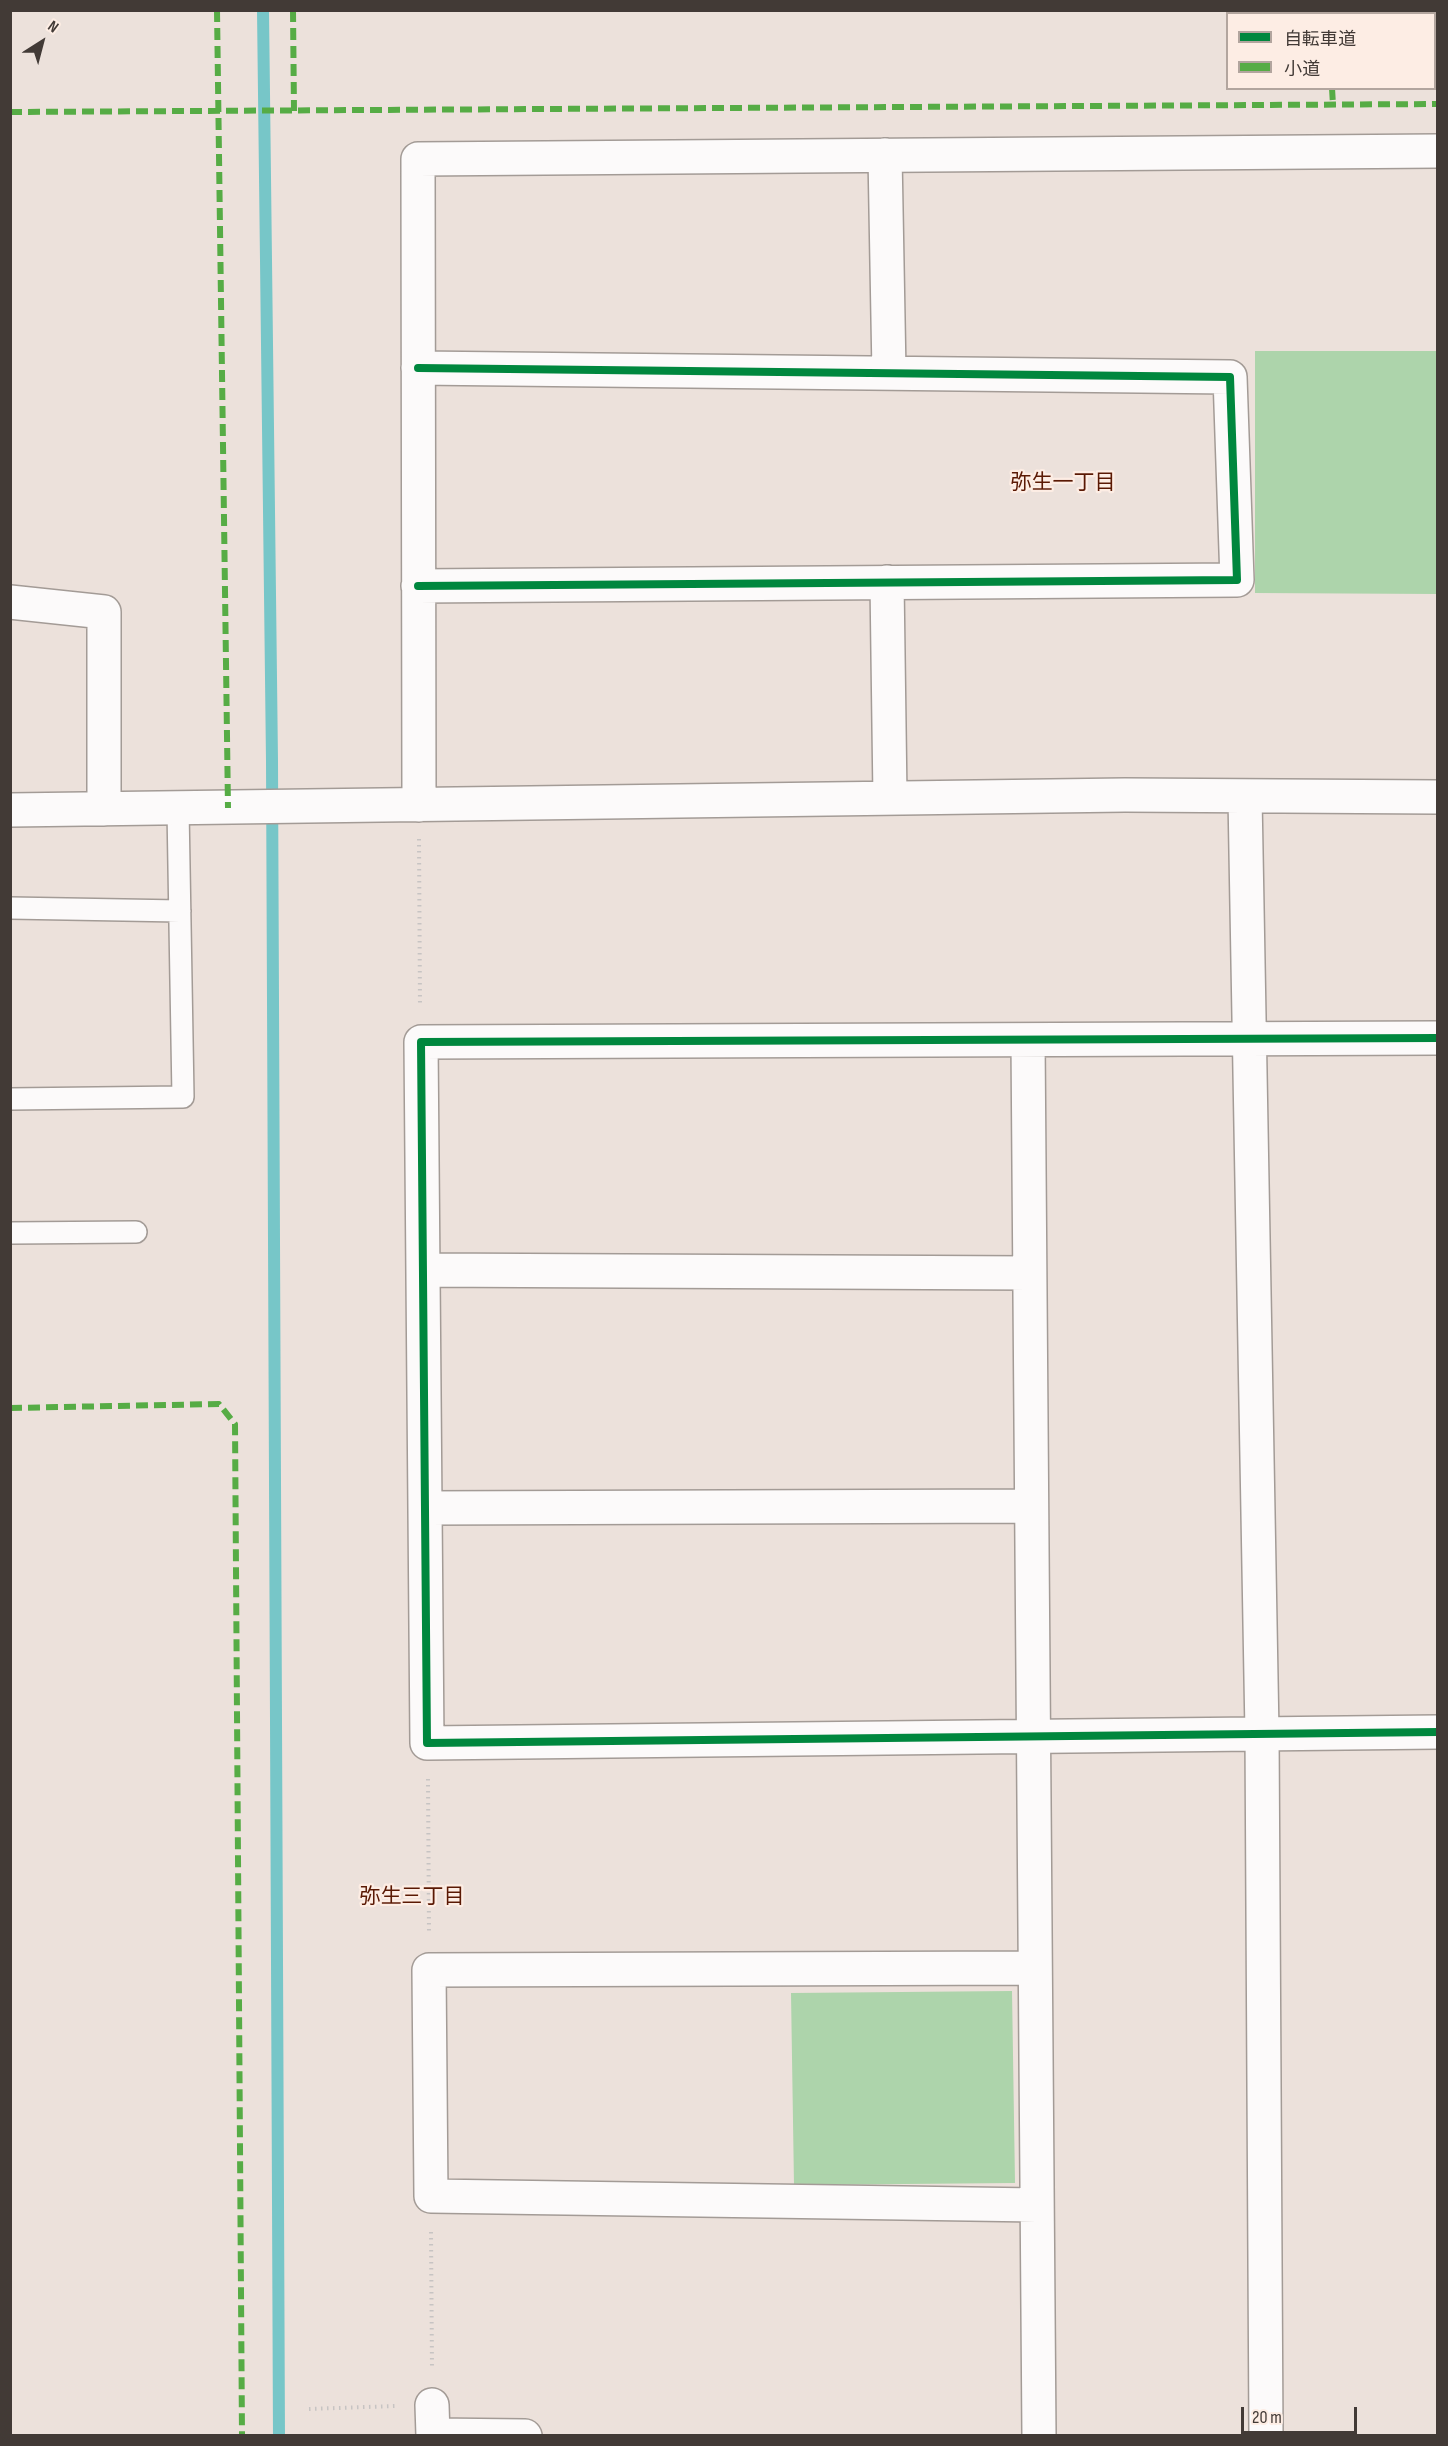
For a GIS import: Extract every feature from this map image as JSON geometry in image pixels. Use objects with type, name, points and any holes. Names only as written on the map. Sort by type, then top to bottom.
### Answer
[{"type":"street","points":[[419,805],[418,159],[1437,151]]},
{"type":"street","points":[[885,155],[889,373]]},
{"type":"street","points":[[418,368],[1230,377],[1237,580],[418,586]]},
{"type":"street","points":[[887,582],[890,798]]},
{"type":"street","points":[[10,602],[104,612],[104,809]]},
{"type":"street","points":[[10,810],[1125,795],[1437,797]]},
{"type":"street","points":[[1245,797],[1262,1733],[1266,2436]]},
{"type":"street","points":[[1437,1038],[421,1042],[427,1743],[1437,1732]]},
{"type":"street","points":[[1028,1041],[1039,2436]]},
{"type":"street","points":[[423,1270],[1029,1273]]},
{"type":"street","points":[[425,1508],[1030,1506]]},
{"type":"street","points":[[1034,1968],[429,1970],[431,2196],[1037,2205]]},
{"type":"street","points":[[433,2425],[525,2436]]},
{"type":"lane","points":[[10,1099],[183,1097],[178,809]]},
{"type":"lane","points":[[10,908],[180,911]]},
{"type":"lane","points":[[10,1233],[136,1232]]},
{"type":"path","points":[[419,805],[421,1042]]},
{"type":"path","points":[[427,1743],[429,1970]]},
{"type":"path","points":[[309,2409],[433,2425],[431,2196]]},
{"type":"green space","points":[[1255,351],[1437,351],[1437,594],[1255,593]]},
{"type":"green space","points":[[1012,1991],[1015,2183],[794,2185],[791,1993]]},
{"type":"waterway","points":[[263,10],[272,761],[279,2436]]},
{"type":"marked path","points":[[217,10],[228,808]]},
{"type":"marked path","points":[[293,10],[294,111]]},
{"type":"marked path","points":[[1332,90],[1333,105]]},
{"type":"marked path","points":[[10,112],[1438,104]]},
{"type":"marked path","points":[[10,1408],[219,1404],[235,1424],[242,2436]]},
{"type":"cycle path","points":[[418,368],[1230,377],[1237,580],[418,586]]},
{"type":"cycle path","points":[[1438,1038],[421,1042],[427,1743],[1438,1732]]},
{"type":"district","name":"弥生一丁目","points":[[1063,484]]},
{"type":"district","name":"弥生三丁目","points":[[412,1898]]}]
